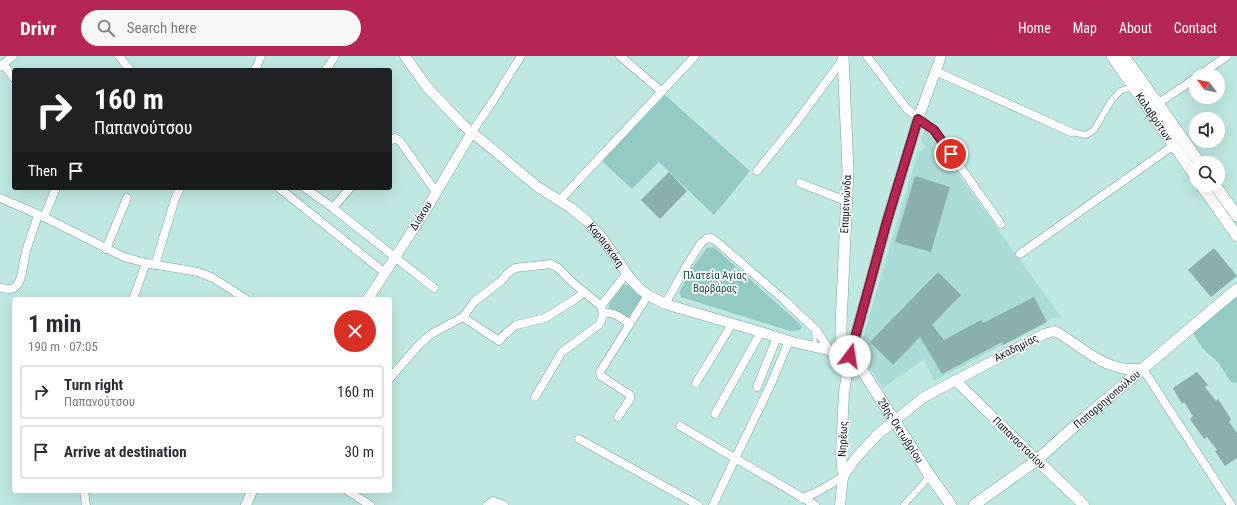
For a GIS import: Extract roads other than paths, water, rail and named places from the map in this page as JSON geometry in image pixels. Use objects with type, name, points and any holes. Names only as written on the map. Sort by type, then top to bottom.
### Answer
[{"type":"main road","name":"Καλαβρύτων","points":[[1112,56],[1133,87],[1153,107],[1194,156]]},
{"type":"main road","name":"Καλαβρύτων","points":[[1124,56],[1174,145],[1189,167]]},
{"type":"main road","name":"Επαμεινώνδα","points":[[843,58],[848,170],[841,325],[846,354]]},
{"type":"main road","points":[[1207,192],[1237,236]]},
{"type":"main road","points":[[1220,192],[1237,216]]},
{"type":"main road","name":"Παπαρρηγοπούλου","points":[[974,505],[1037,460],[1237,289]]},
{"type":"main road","name":"28ης Οκτωβρίου","points":[[846,354],[862,370],[930,476],[951,505]]},
{"type":"main road","name":"Παπαναστασίου","points":[[1037,460],[1084,505]]},
{"type":"street","points":[[12,76],[2,66],[13,56]]},
{"type":"street","points":[[119,56],[128,68]]},
{"type":"street","points":[[256,68],[260,56]]},
{"type":"street","points":[[327,68],[336,56]]},
{"type":"street","name":"Καραισκάκη","points":[[405,56],[435,97],[472,132],[538,187],[581,216],[592,226],[638,287],[648,295],[665,304],[789,341],[846,354]]},
{"type":"street","points":[[472,132],[494,101],[521,56]]},
{"type":"street","points":[[620,56],[661,91]]},
{"type":"street","points":[[559,201],[695,56]]},
{"type":"street","points":[[867,56],[906,108],[918,119],[934,130],[1001,224]]},
{"type":"street","name":"Νηρέως","points":[[840,505],[843,477],[841,453],[846,354],[918,119],[941,56]]},
{"type":"street","points":[[1210,68],[1227,56]]},
{"type":"street","points":[[757,171],[795,124],[843,58]]},
{"type":"street","points":[[935,71],[1071,132],[1086,135],[1094,130],[1111,101],[1120,91],[1133,87]]},
{"type":"street","points":[[1153,107],[1189,83]]},
{"type":"street","name":"Διάκου","points":[[369,297],[395,258],[472,132]]},
{"type":"street","points":[[392,140],[394,138],[400,141],[436,192]]},
{"type":"street","points":[[1020,254],[1174,145]]},
{"type":"street","points":[[800,183],[846,200]]},
{"type":"street","points":[[0,288],[14,288],[18,284],[21,277],[25,256],[41,216],[55,190]]},
{"type":"street","points":[[155,265],[179,190]]},
{"type":"street","points":[[281,190],[385,273]]},
{"type":"street","points":[[308,190],[333,208],[434,288]]},
{"type":"street","points":[[333,208],[348,190]]},
{"type":"street","points":[[0,198],[41,216],[129,259],[198,272],[213,278],[243,297]]},
{"type":"street","points":[[106,249],[127,198]]},
{"type":"street","points":[[665,304],[701,243],[708,238],[716,241],[734,256],[814,327],[829,349]]},
{"type":"street","points":[[134,297],[146,263]]},
{"type":"street","points":[[392,376],[418,346],[431,334],[463,316],[474,302],[515,268],[551,264],[558,268],[601,306],[603,314],[600,324],[562,352],[535,397]]},
{"type":"street","points":[[601,306],[627,273]]},
{"type":"street","points":[[463,316],[499,341],[505,334],[516,326],[544,318],[577,298],[584,292]]},
{"type":"street","points":[[618,417],[630,399],[630,395],[601,376],[600,372],[648,295]]},
{"type":"street","points":[[603,314],[607,312],[611,313],[630,324]]},
{"type":"street","points":[[696,383],[732,324]]},
{"type":"street","name":"Ακαδημίας","points":[[843,477],[855,459],[877,435],[924,397],[1044,334],[1055,331],[1103,362],[1126,369],[1143,369]]},
{"type":"street","points":[[715,414],[761,332]]},
{"type":"street","points":[[757,387],[777,337]]},
{"type":"street","points":[[712,505],[771,384],[789,341]]},
{"type":"street","points":[[1143,369],[1230,505]]},
{"type":"street","name":"Παπαναστασίου","points":[[955,380],[1037,460]]},
{"type":"street","points":[[680,426],[815,505]]},
{"type":"street","points":[[579,439],[698,505]]},
{"type":"street","points":[[904,505],[930,476]]},
{"type":"street","points":[[802,498],[815,493],[843,477]]},
{"type":"street","points":[[84,493],[86,505]]},
{"type":"street","points":[[246,505],[251,493]]},
{"type":"street","points":[[351,493],[370,505]]},
{"type":"street","points":[[490,503],[498,502],[504,505]]},
{"type":"lane","points":[[814,327],[814,346]]},
{"type":"park label","name":"Πλατεία Αγίας Βαρβάρας","points":[[715,281]]}]
